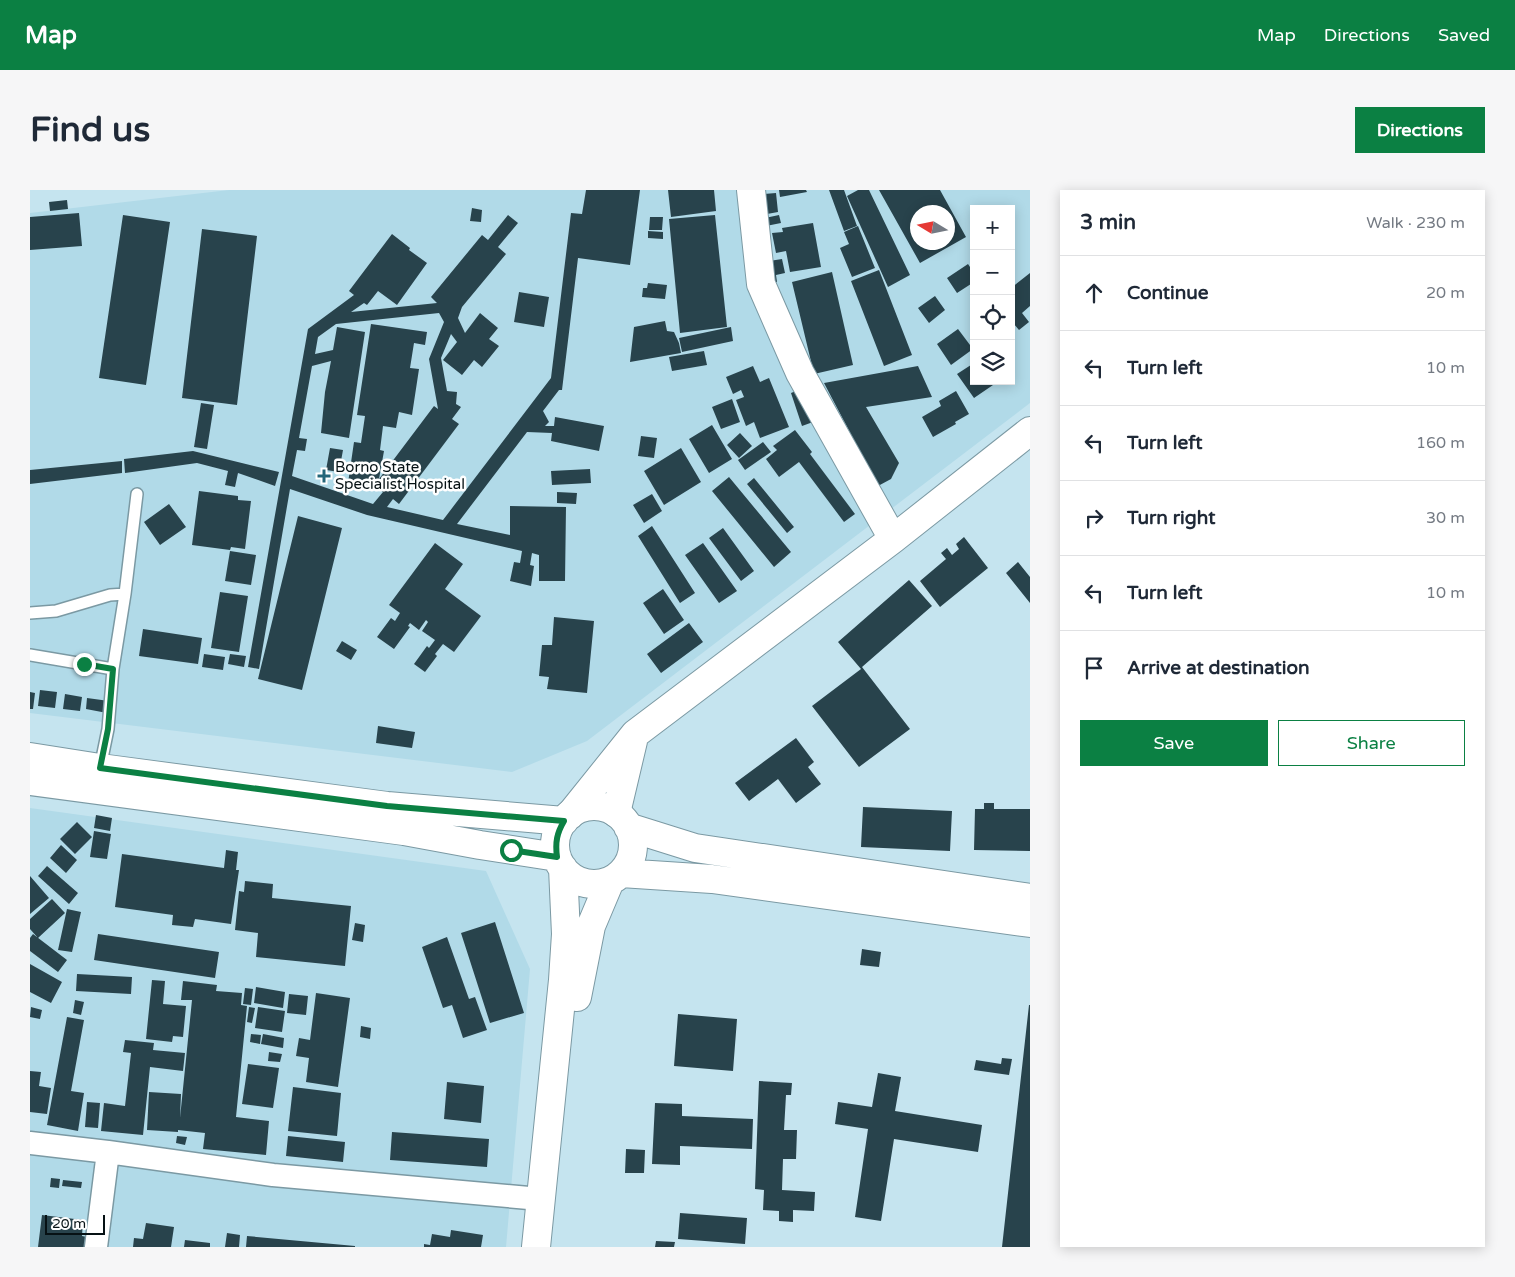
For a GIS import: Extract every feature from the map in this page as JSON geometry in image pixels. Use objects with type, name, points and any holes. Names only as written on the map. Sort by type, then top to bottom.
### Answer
[{"type":"main road","points":[[751,190],[761,284],[800,373],[893,539]]},
{"type":"main road","points":[[536,1247],[566,934],[560,863],[555,844],[558,832],[634,734],[893,539],[1030,431]]},
{"type":"main road","points":[[551,1247],[578,991],[591,926],[616,877],[631,856],[632,836],[622,820],[634,734]]},
{"type":"main road","points":[[30,757],[387,806],[567,818],[581,808],[593,806],[605,808],[622,820],[695,848],[1030,898]]},
{"type":"main road","points":[[33,785],[404,830],[560,863],[572,877],[584,883],[597,884],[616,877],[712,879],[1030,923]]},
{"type":"street","points":[[30,1143],[273,1175],[540,1200]]},
{"type":"street","points":[[96,1247],[108,1152]]},
{"type":"lane","points":[[100,768],[108,729],[113,669],[125,594],[137,494]]},
{"type":"lane","points":[[30,614],[56,611],[110,595],[125,594]]},
{"type":"lane","points":[[30,655],[113,669]]},
{"type":"shaded area","name":"Borno State Specialist Hospital","points":[[229,190],[1030,190],[1030,403],[587,741],[512,772],[30,713],[30,213]]},
{"type":"shaded area","points":[[30,808],[486,871],[530,969],[506,1247],[30,1247]]},
{"type":"building","points":[[586,190],[640,190],[630,265],[578,258],[562,390],[559,390],[543,411],[549,422],[545,426],[554,426],[555,417],[604,426],[599,451],[551,441],[552,433],[527,432],[457,524],[510,535],[510,506],[566,507],[565,581],[539,581],[539,555],[532,553],[530,565],[534,566],[531,586],[510,581],[514,562],[520,563],[522,551],[367,515],[290,489],[259,669],[248,667],[308,329],[354,295],[349,291],[392,234],[427,263],[397,305],[378,291],[367,305],[364,303],[351,312],[437,303],[431,297],[482,235],[488,240],[508,215],[518,223],[498,247],[506,254],[462,307],[458,318],[465,333],[480,313],[498,328],[489,339],[499,346],[482,367],[474,360],[462,375],[443,360],[457,342],[451,334],[441,358],[447,391],[457,392],[456,404],[461,407],[452,419],[459,424],[399,504],[393,499],[387,507],[443,520],[551,378],[571,213],[582,214]],"holes":[[[439,313],[444,322],[429,359],[438,409],[434,406],[379,479],[384,451],[380,450],[383,426],[396,428],[399,412],[412,415],[419,369],[410,368],[414,343],[425,345],[427,332],[371,324],[357,415],[365,416],[361,443],[354,442],[348,483],[378,487],[383,492],[373,504],[292,476],[297,450],[305,451],[307,439],[299,438],[312,366],[331,361],[325,392],[321,433],[349,438],[365,332],[337,327],[333,350],[315,354],[318,337],[336,324]]]},
{"type":"building","points":[[668,190],[714,190],[716,211],[671,217]]},
{"type":"building","points":[[779,190],[806,190],[807,192],[780,197]]},
{"type":"building","points":[[829,190],[844,190],[857,226],[844,231]]},
{"type":"building","points":[[858,190],[869,190],[910,275],[888,287],[847,196]]},
{"type":"building","points":[[879,190],[940,190],[948,205],[910,205],[910,245]]},
{"type":"building","points":[[776,193],[778,212],[767,214],[764,194]]},
{"type":"building","points":[[67,200],[68,209],[50,211],[49,202]]},
{"type":"building","points":[[472,208],[482,210],[481,222],[470,221]]},
{"type":"building","points":[[79,213],[82,246],[30,250],[30,217]]},
{"type":"building","points":[[123,215],[170,222],[146,385],[99,378]]},
{"type":"building","points":[[715,215],[727,327],[680,333],[669,219]]},
{"type":"building","points":[[779,215],[781,223],[766,226],[765,218]]},
{"type":"building","points":[[650,217],[663,217],[662,230],[649,230]]},
{"type":"building","points":[[955,217],[966,237],[955,243]]},
{"type":"building","points":[[813,223],[821,267],[790,272],[786,251],[776,253],[772,233],[783,232],[782,228]]},
{"type":"building","points":[[858,226],[875,268],[852,277],[840,248],[849,244],[844,232]]},
{"type":"building","points":[[202,229],[257,236],[237,405],[182,398]]},
{"type":"building","points":[[648,231],[663,232],[663,239],[648,238]]},
{"type":"building","points":[[913,250],[943,250],[920,263]]},
{"type":"building","points":[[782,259],[785,273],[776,275],[777,282],[768,284],[763,262]]},
{"type":"building","points":[[968,264],[970,267],[970,285],[957,293],[947,278]]},
{"type":"building","points":[[879,270],[912,355],[884,366],[851,281]]},
{"type":"building","points":[[832,272],[853,365],[814,374],[792,282]]},
{"type":"building","points":[[1030,273],[1030,306],[1022,313],[1029,322],[1019,330],[1015,325],[1015,285]]},
{"type":"building","points":[[648,283],[667,285],[665,299],[642,297],[643,288],[647,288]]},
{"type":"building","points":[[519,292],[549,297],[544,327],[514,322]]},
{"type":"building","points":[[935,296],[945,310],[929,323],[918,308]]},
{"type":"building","points":[[665,321],[667,331],[674,332],[681,353],[630,362],[634,327]]},
{"type":"building","points":[[731,327],[733,341],[682,352],[679,338]]},
{"type":"building","points":[[958,329],[970,345],[970,351],[951,365],[937,344]]},
{"type":"building","points":[[704,351],[707,365],[672,371],[669,357]]},
{"type":"building","points":[[753,366],[760,382],[769,378],[789,427],[760,438],[754,422],[746,426],[736,400],[744,397],[741,390],[733,394],[726,377]]},
{"type":"building","points":[[918,366],[932,397],[866,407],[899,463],[891,479],[878,486],[824,383]]},
{"type":"building","points":[[970,366],[970,385],[993,385],[974,398],[957,374]]},
{"type":"building","points":[[801,389],[813,422],[802,426],[791,393]]},
{"type":"building","points":[[956,391],[969,414],[933,437],[922,417],[941,406],[939,401]]},
{"type":"building","points":[[732,399],[740,422],[721,429],[712,407]]},
{"type":"building","points":[[201,403],[214,405],[207,449],[194,447]]},
{"type":"building","points":[[712,425],[732,459],[709,473],[689,439]]},
{"type":"building","points":[[795,430],[812,452],[810,454],[855,514],[844,522],[799,462],[779,477],[766,459],[777,450],[773,446]]},
{"type":"building","points":[[740,433],[752,446],[739,458],[727,445]]},
{"type":"building","points":[[641,436],[657,438],[654,458],[638,456]]},
{"type":"building","points":[[763,442],[771,452],[745,470],[738,460]]},
{"type":"building","points":[[330,448],[343,450],[339,472],[326,470]]},
{"type":"building","points":[[681,448],[701,482],[664,505],[644,471]]},
{"type":"building","points":[[193,451],[279,472],[275,486],[238,473],[235,487],[225,485],[228,471],[197,463],[125,473],[124,459]]},
{"type":"building","points":[[122,461],[122,473],[30,484],[30,470]]},
{"type":"building","points":[[590,469],[591,483],[552,485],[551,471]]},
{"type":"building","points":[[729,477],[791,552],[774,567],[712,491]]},
{"type":"building","points":[[754,478],[794,527],[787,533],[747,484]]},
{"type":"building","points":[[199,491],[238,496],[238,500],[251,501],[245,549],[231,547],[230,550],[192,545]]},
{"type":"building","points":[[557,492],[577,493],[576,504],[557,503]]},
{"type":"building","points":[[652,494],[662,511],[644,523],[633,505]]},
{"type":"building","points":[[169,504],[186,527],[160,545],[144,522]]},
{"type":"building","points":[[298,516],[342,528],[302,690],[258,679]]},
{"type":"building","points":[[652,526],[695,593],[680,603],[638,536]]},
{"type":"building","points":[[723,528],[754,571],[741,581],[709,538]]},
{"type":"building","points":[[964,537],[988,568],[940,607],[920,581],[946,559],[941,553],[947,548],[952,555],[959,549],[956,544]]},
{"type":"building","points":[[435,543],[463,564],[445,589],[481,616],[454,652],[443,644],[425,672],[414,664],[427,646],[429,648],[435,640],[422,631],[428,622],[426,620],[419,630],[410,623],[408,626],[410,627],[394,649],[377,637],[391,618],[395,621],[400,613],[389,605]]},
{"type":"building","points":[[703,543],[737,591],[719,603],[685,555]]},
{"type":"building","points":[[230,551],[256,555],[251,585],[225,581]]},
{"type":"building","points":[[1018,562],[1030,577],[1030,603],[1006,573]]},
{"type":"building","points":[[909,580],[932,606],[862,667],[910,729],[859,767],[812,706],[861,669],[838,642]]},
{"type":"building","points":[[663,589],[684,620],[664,634],[643,603]]},
{"type":"building","points":[[220,592],[248,596],[239,652],[211,648]]},
{"type":"building","points":[[554,617],[594,621],[587,693],[547,689],[549,677],[539,676],[542,645],[552,645]]},
{"type":"building","points":[[689,623],[703,642],[661,673],[647,654]]},
{"type":"building","points":[[143,629],[202,638],[198,664],[139,656]]},
{"type":"building","points":[[342,641],[357,650],[351,660],[336,651]]},
{"type":"building","points":[[204,654],[225,657],[223,670],[202,667]]},
{"type":"building","points":[[230,654],[246,656],[244,667],[228,664]]},
{"type":"building","points":[[40,690],[57,692],[55,708],[38,706]]},
{"type":"building","points":[[30,692],[35,693],[33,709],[30,709]]},
{"type":"building","points":[[65,694],[82,697],[80,711],[63,709]]},
{"type":"building","points":[[87,698],[109,701],[107,713],[86,709]]},
{"type":"building","points":[[378,726],[415,732],[412,748],[376,743]]},
{"type":"building","points":[[796,738],[814,762],[808,767],[821,784],[796,803],[778,779],[749,801],[735,783]]},
{"type":"building","points":[[984,803],[994,803],[994,809],[1030,809],[1030,851],[974,850],[975,809],[984,809]]},
{"type":"building","points":[[863,807],[952,811],[950,851],[861,847]]},
{"type":"building","points":[[96,815],[112,818],[110,831],[94,828]]},
{"type":"building","points":[[77,822],[92,837],[75,854],[60,839]]},
{"type":"building","points":[[94,831],[111,834],[107,859],[90,857]]},
{"type":"building","points":[[61,845],[77,860],[66,873],[50,858]]},
{"type":"building","points":[[226,850],[238,852],[236,870],[239,870],[231,924],[195,919],[193,927],[172,925],[173,915],[115,907],[122,854],[224,868]]},
{"type":"building","points":[[47,866],[78,893],[69,904],[38,876]]},
{"type":"building","points":[[30,876],[49,898],[30,914]]},
{"type":"building","points":[[245,881],[273,884],[272,898],[351,906],[345,966],[256,957],[258,933],[235,930],[239,891],[244,892]]},
{"type":"building","points":[[52,899],[65,913],[38,938],[30,929],[30,919]]},
{"type":"building","points":[[67,909],[81,912],[72,952],[58,950]]},
{"type":"building","points":[[495,922],[524,1013],[490,1023],[461,933]]},
{"type":"building","points":[[355,923],[365,925],[363,942],[352,940]]},
{"type":"building","points":[[33,934],[67,960],[58,972],[30,951],[30,938]]},
{"type":"building","points":[[98,934],[219,952],[215,978],[94,960]]},
{"type":"building","points":[[447,937],[469,999],[475,997],[487,1030],[463,1038],[452,1005],[443,1008],[422,947]]},
{"type":"building","points":[[862,949],[881,952],[879,967],[860,965]]},
{"type":"building","points":[[30,964],[62,982],[51,1003],[30,992]]},
{"type":"building","points":[[77,974],[132,977],[131,994],[76,991]]},
{"type":"building","points":[[152,980],[165,981],[163,1004],[186,1006],[183,1037],[173,1036],[172,1042],[146,1039]]},
{"type":"building","points":[[183,981],[217,985],[216,991],[242,993],[241,1005],[247,1006],[236,1117],[269,1121],[266,1155],[203,1149],[205,1133],[178,1130],[178,1132],[147,1130],[149,1092],[181,1094],[180,1118],[192,1000],[181,1000]]},
{"type":"building","points":[[256,987],[285,992],[283,1008],[254,1003]]},
{"type":"building","points":[[245,988],[253,989],[251,1005],[243,1004]]},
{"type":"building","points":[[316,993],[350,998],[338,1087],[306,1082],[309,1058],[296,1056],[299,1038],[310,1040]]},
{"type":"building","points":[[289,994],[308,996],[306,1015],[287,1013]]},
{"type":"building","points":[[75,1000],[84,1002],[81,1015],[73,1013]]},
{"type":"building","points":[[1029,1005],[1030,1247],[1002,1247]]},
{"type":"building","points":[[31,1007],[42,1010],[40,1019],[30,1017]]},
{"type":"building","points":[[249,1007],[255,1008],[252,1023],[247,1022]]},
{"type":"building","points":[[258,1007],[285,1011],[282,1032],[255,1028]]},
{"type":"building","points":[[678,1014],[737,1019],[733,1071],[674,1066]]},
{"type":"building","points":[[67,1017],[84,1020],[71,1091],[84,1093],[78,1131],[47,1125]]},
{"type":"building","points":[[361,1026],[371,1028],[370,1039],[360,1037]]},
{"type":"building","points":[[251,1034],[261,1035],[260,1044],[250,1042]]},
{"type":"building","points":[[263,1034],[284,1038],[283,1048],[261,1044]]},
{"type":"building","points":[[125,1040],[154,1043],[153,1050],[185,1053],[183,1071],[150,1067],[143,1135],[101,1131],[104,1103],[125,1106],[131,1053],[123,1052]]},
{"type":"building","points":[[269,1052],[282,1054],[280,1062],[268,1061]]},
{"type":"building","points":[[1002,1058],[1012,1059],[1009,1075],[974,1070],[976,1060],[1001,1064]]},
{"type":"building","points":[[248,1064],[279,1068],[273,1108],[242,1104]]},
{"type":"building","points":[[30,1071],[41,1072],[39,1086],[51,1088],[47,1114],[30,1112]]},
{"type":"building","points":[[878,1073],[901,1077],[895,1111],[982,1125],[978,1152],[894,1139],[881,1221],[855,1217],[868,1129],[835,1124],[838,1102],[872,1107]]},
{"type":"building","points":[[759,1081],[792,1083],[791,1095],[786,1095],[784,1130],[797,1130],[796,1159],[783,1159],[782,1190],[815,1192],[814,1211],[793,1210],[793,1222],[779,1221],[779,1211],[763,1210],[764,1190],[755,1189]]},
{"type":"building","points":[[447,1082],[484,1086],[481,1123],[444,1119]]},
{"type":"building","points":[[293,1087],[341,1093],[337,1136],[288,1131]]},
{"type":"building","points":[[87,1102],[100,1103],[98,1128],[85,1127]]},
{"type":"building","points":[[655,1103],[682,1104],[682,1116],[753,1119],[752,1149],[680,1146],[680,1165],[652,1164]]},
{"type":"building","points":[[392,1132],[489,1139],[487,1167],[390,1160]]},
{"type":"building","points":[[177,1136],[187,1137],[185,1145],[176,1143]]},
{"type":"building","points":[[288,1136],[345,1142],[343,1162],[286,1156]]},
{"type":"building","points":[[626,1149],[645,1150],[644,1173],[625,1173]]},
{"type":"building","points":[[51,1178],[60,1179],[59,1188],[50,1187]]},
{"type":"building","points":[[63,1180],[82,1182],[81,1188],[62,1186]]},
{"type":"building","points":[[680,1213],[747,1218],[745,1244],[678,1239]]},
{"type":"building","points":[[42,1215],[83,1220],[82,1236],[87,1237],[86,1247],[38,1247]]},
{"type":"building","points":[[146,1223],[174,1227],[171,1247],[133,1247],[134,1238],[143,1239]]},
{"type":"building","points":[[451,1230],[483,1235],[481,1247],[424,1247],[424,1244],[430,1245],[432,1234],[450,1237]]},
{"type":"building","points":[[227,1233],[240,1235],[239,1247],[225,1247]]},
{"type":"building","points":[[247,1236],[355,1246],[355,1247],[246,1247]]},
{"type":"building","points":[[185,1240],[210,1243],[210,1247],[184,1247]]},
{"type":"building","points":[[656,1241],[675,1242],[674,1247],[655,1247]]},
{"type":"place","name":"Borno State Specialist Hospital","points":[[324,476]]},
{"type":"route","points":[[84,664],[113,669],[108,729],[100,768],[387,806],[564,821],[558,832],[555,844],[557,857],[511,850]]}]
